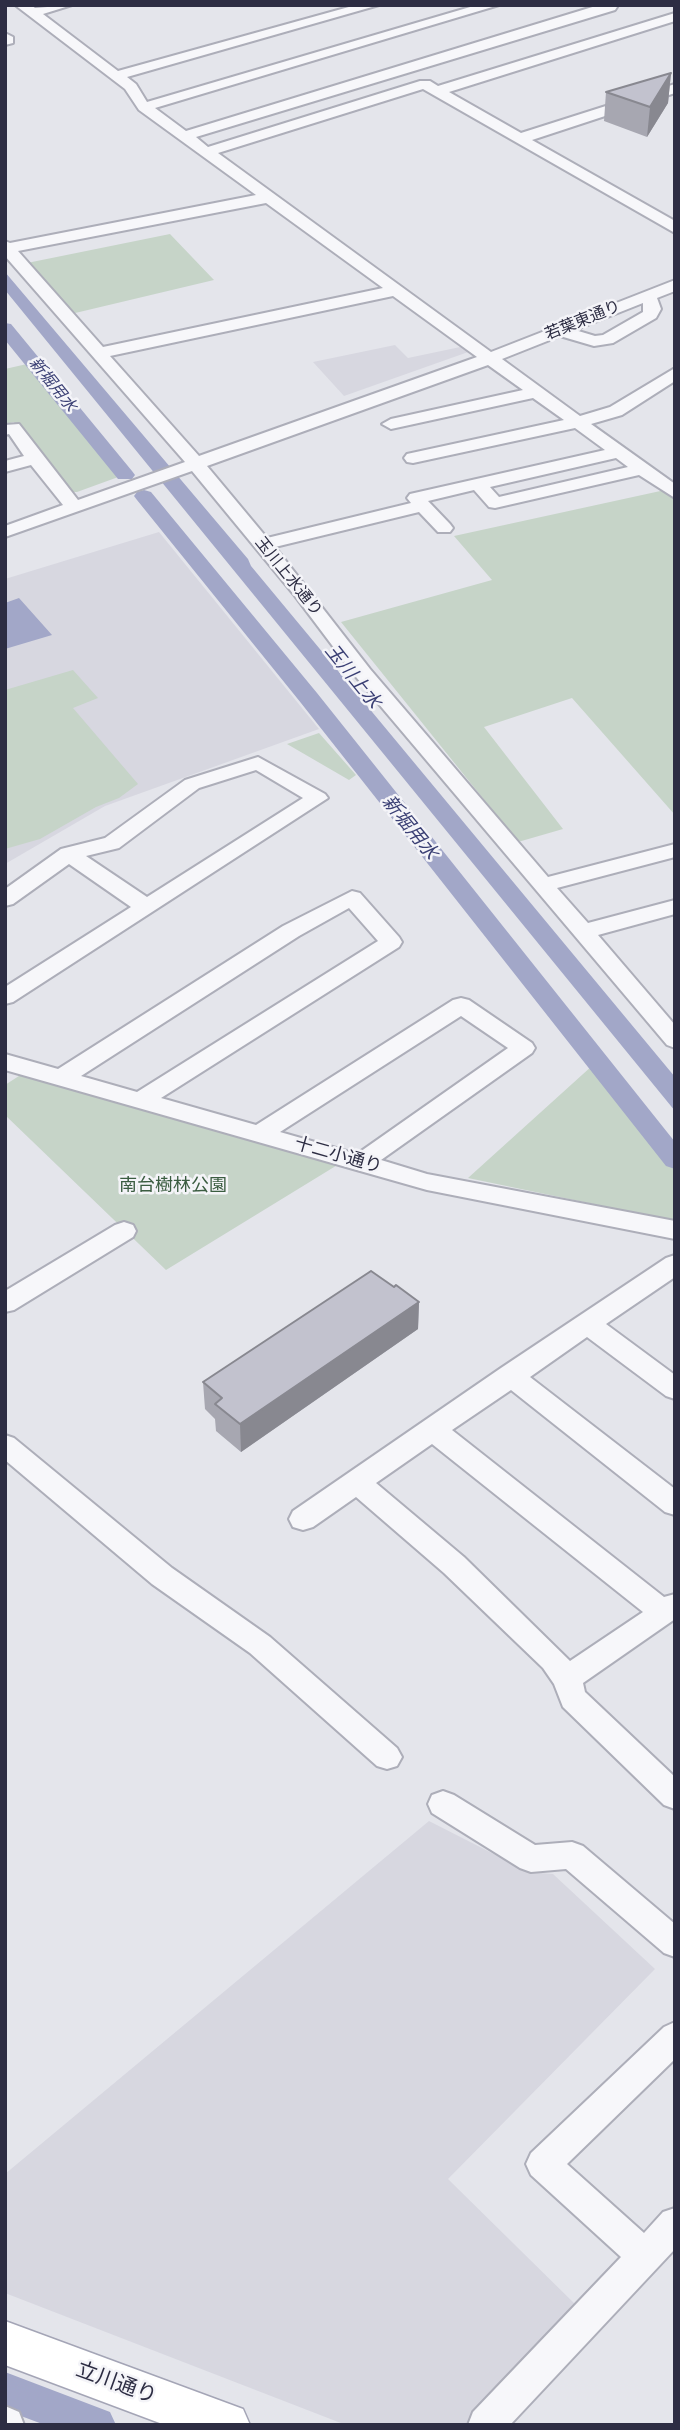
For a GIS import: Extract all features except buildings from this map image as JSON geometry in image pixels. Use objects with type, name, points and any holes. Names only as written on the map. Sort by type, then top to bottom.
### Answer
[{"type":"main road","name":"立川通り","points":[[5,2343],[228,2425]]},
{"type":"street","points":[[27,9],[65,5]]},
{"type":"street","points":[[114,76],[372,5]]},
{"type":"street","points":[[144,107],[492,5]]},
{"type":"street","points":[[184,136],[610,7],[606,5]]},
{"type":"street","points":[[27,9],[131,87],[135,100],[144,107],[675,493]]},
{"type":"street","points":[[436,91],[675,17]]},
{"type":"street","points":[[430,24],[477,48]]},
{"type":"street","points":[[292,64],[338,90]]},
{"type":"street","points":[[206,152],[425,84],[675,228]]},
{"type":"street","points":[[522,138],[675,88]]},
{"type":"street","points":[[6,247],[271,197]]},
{"type":"street","name":"玉川上水通り","points":[[6,247],[100,353],[187,467],[262,545],[302,592],[363,673],[675,1040]]},
{"type":"street","name":"若葉東通り","points":[[5,532],[491,358],[675,285]]},
{"type":"street","points":[[100,353],[397,290]]},
{"type":"street","points":[[561,331],[594,341],[607,339],[650,315],[653,309],[648,295]]},
{"type":"street","points":[[413,458],[579,422],[616,411],[675,373]]},
{"type":"street","points":[[391,424],[537,392]]},
{"type":"street","points":[[5,430],[13,428],[74,508]]},
{"type":"street","points":[[444,528],[416,498],[620,452]]},
{"type":"street","points":[[5,467],[35,458]]},
{"type":"street","points":[[478,484],[495,503],[643,469]]},
{"type":"street","points":[[262,545],[423,506]]},
{"type":"street","points":[[5,899],[69,854],[112,843],[192,784],[258,763],[318,798],[5,997]]},
{"type":"street","points":[[542,885],[675,850]]},
{"type":"street","points":[[69,854],[146,906]]},
{"type":"street","points":[[61,1078],[291,930],[352,898],[391,942],[141,1100]]},
{"type":"street","points":[[582,932],[675,907]]},
{"type":"street","points":[[260,1133],[461,1005],[524,1048],[359,1163]]},
{"type":"street","name":"十二小通り","points":[[9,1067],[141,1100],[427,1182],[513,1201],[675,1230]]},
{"type":"street","points":[[5,1303],[124,1231]]},
{"type":"street","points":[[303,1519],[586,1323],[669,1276]]},
{"type":"street","points":[[586,1323],[675,1389]]},
{"type":"street","points":[[510,1375],[675,1504]]},
{"type":"street","points":[[432,1429],[669,1609],[567,1679]]},
{"type":"street","points":[[5,1445],[162,1576],[260,1645],[387,1757]]},
{"type":"street","points":[[357,1482],[454,1565],[553,1660],[567,1679],[573,1698],[675,1796]]},
{"type":"street","points":[[443,1804],[531,1859],[572,1856],[675,1943]]},
{"type":"street","points":[[644,2256],[543,2164],[675,2037]]},
{"type":"street","points":[[486,2425],[675,2224]]},
{"type":"shaded area","points":[[395,345],[408,358],[465,346],[471,351],[344,396],[313,362]]},
{"type":"shaded area","points":[[159,532],[319,729],[105,806],[5,864],[5,579]]},
{"type":"shaded area","points":[[429,1821],[529,1872],[553,1874],[655,1969],[448,2179],[579,2308],[468,2425],[346,2425],[5,2293],[5,2174]]},
{"type":"green space","points":[[170,234],[214,280],[71,314],[27,263]]},
{"type":"green space","points":[[27,364],[121,476],[77,492],[67,492],[14,422],[5,424],[5,369]]},
{"type":"green space","points":[[665,490],[675,497],[675,815],[572,698],[484,727],[563,829],[518,842],[341,622],[492,580],[454,536]]},
{"type":"green space","points":[[73,670],[98,698],[73,708],[138,784],[119,798],[96,807],[40,839],[5,849],[5,690]]},
{"type":"green space","points":[[319,733],[356,775],[349,780],[287,744]]},
{"type":"green space","points":[[593,1065],[675,1165],[675,1221],[468,1178]]},
{"type":"green space","name":"南台樹林公園","points":[[22,1074],[339,1164],[166,1270],[5,1115],[5,1085]]},
{"type":"water","points":[[5,272],[248,559],[251,566],[675,1077],[675,1111],[5,290]]},
{"type":"water","points":[[19,598],[52,635],[5,649],[5,603]]},
{"type":"waterway","name":"新堀用水","points":[[5,328],[125,475]]},
{"type":"waterway","name":"新堀用水","points":[[144,496],[309,698],[675,1160]]},
{"type":"waterway","points":[[5,2391],[97,2425]]},
{"type":"water label","name":"玉川上水","points":[[352,677]]}]
